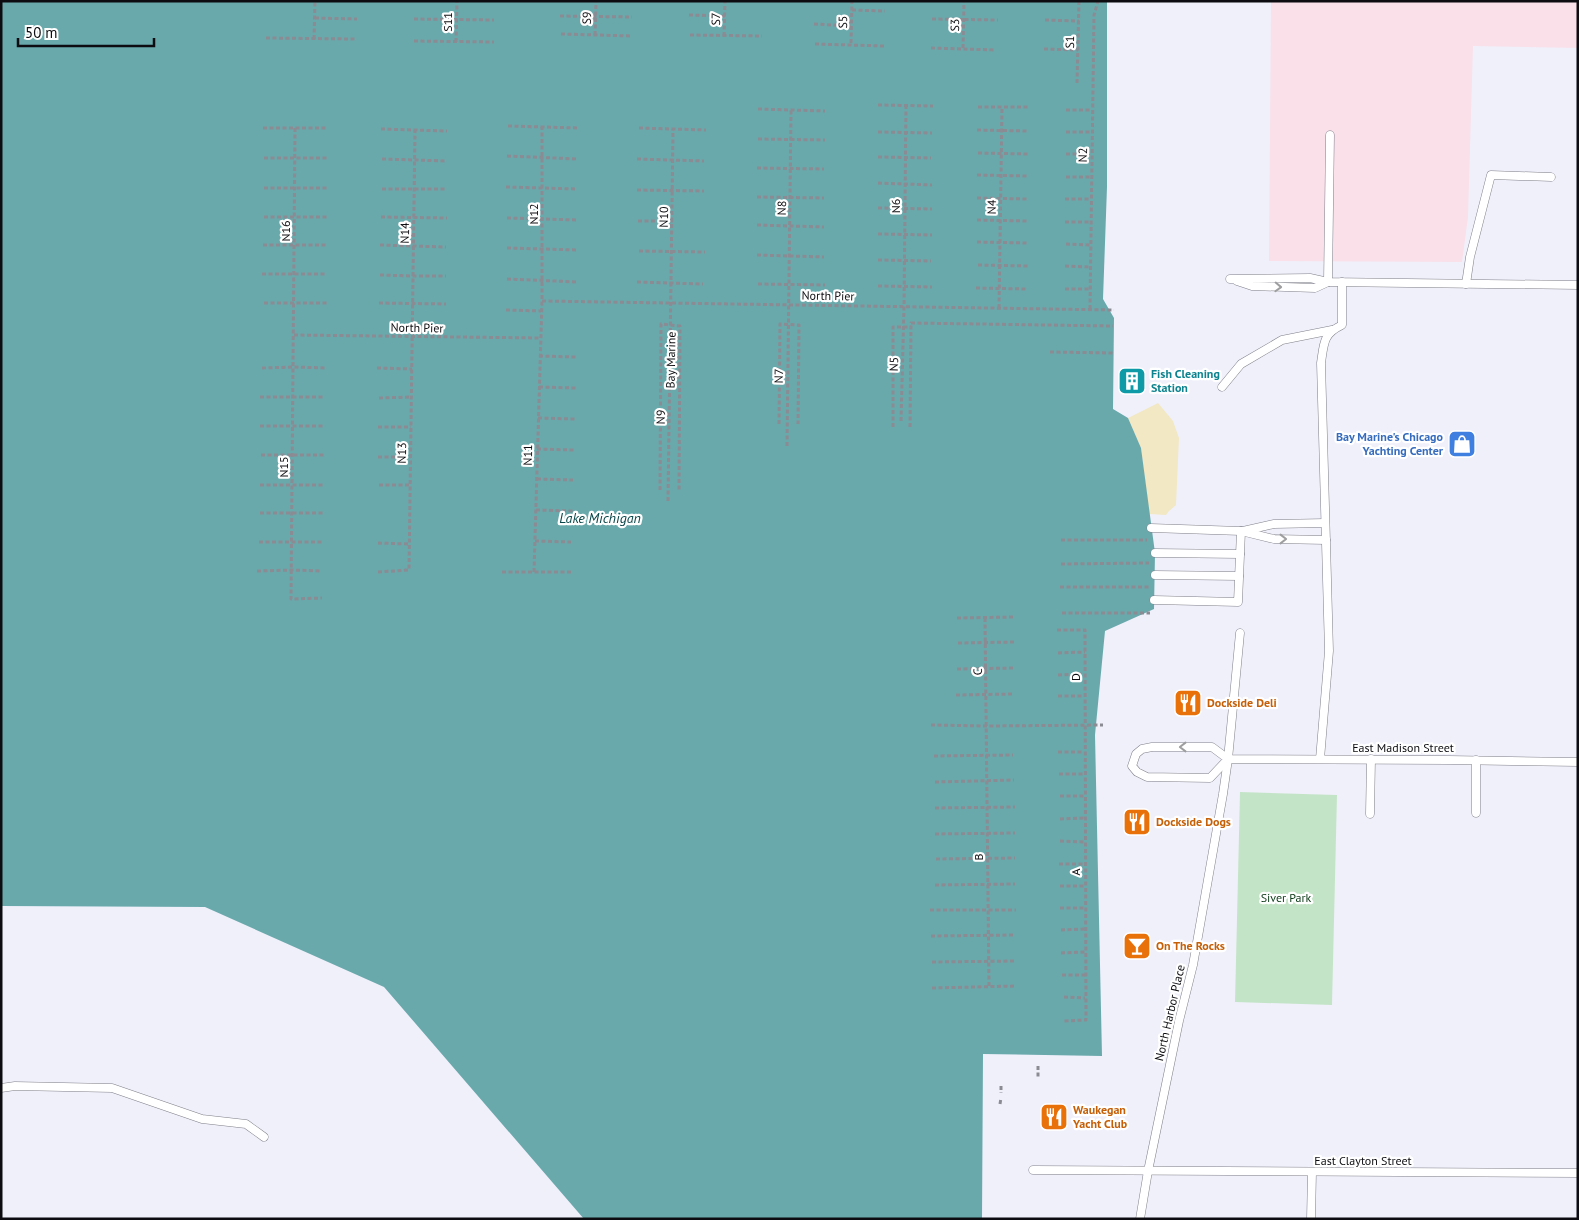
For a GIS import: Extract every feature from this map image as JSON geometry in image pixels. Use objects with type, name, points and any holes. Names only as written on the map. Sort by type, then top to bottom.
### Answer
[{"type":"lane","points":[[1328,282],[1330,135]]},
{"type":"lane","points":[[1466,284],[1470,257],[1490,175],[1551,176]]},
{"type":"lane","points":[[1328,282],[1315,288],[1252,286],[1230,278],[1310,278],[1328,282],[1578,285]]},
{"type":"lane","points":[[1222,387],[1241,364],[1282,340],[1332,330],[1342,325],[1342,282]]},
{"type":"lane","points":[[1320,759],[1328,651],[1321,363],[1324,340],[1332,330]]},
{"type":"lane","points":[[1241,531],[1274,524],[1325,523]]},
{"type":"lane","points":[[1151,528],[1241,531],[1274,539],[1326,540]]},
{"type":"lane","points":[[1154,600],[1238,602],[1241,531]]},
{"type":"lane","points":[[1155,552],[1240,554]]},
{"type":"lane","points":[[1155,574],[1239,576]]},
{"type":"lane","name":"North Harbor Place","points":[[1140,1219],[1182,1005],[1193,965],[1228,759],[1240,633]]},
{"type":"lane","name":"East Madison Street","points":[[1228,759],[1210,778],[1147,777],[1137,772],[1132,766],[1136,754],[1142,749],[1212,747],[1228,759],[1578,762]]},
{"type":"lane","points":[[1370,814],[1371,759]]},
{"type":"lane","points":[[1476,760],[1476,813]]},
{"type":"lane","points":[[1,1088],[15,1086],[112,1088],[202,1120],[246,1124],[264,1137]]},
{"type":"lane","name":"East Clayton Street","points":[[1033,1170],[1578,1174]]},
{"type":"lane","points":[[1311,1219],[1312,1172]]},
{"type":"path","points":[[314,39],[315,1]]},
{"type":"path","name":"S11","points":[[456,42],[457,1]]},
{"type":"path","name":"S9","points":[[595,35],[596,1]]},
{"type":"path","name":"S7","points":[[724,36],[725,1]]},
{"type":"path","name":"S5","points":[[851,44],[852,1]]},
{"type":"path","name":"S3","points":[[963,48],[964,1]]},
{"type":"path","name":"S1","points":[[1077,83],[1079,1]]},
{"type":"path","name":"N2","points":[[1090,309],[1094,15],[1098,1]]},
{"type":"path","points":[[852,10],[885,11]]},
{"type":"path","points":[[689,15],[724,16]]},
{"type":"path","points":[[560,16],[632,17]]},
{"type":"path","points":[[315,18],[357,19]]},
{"type":"path","points":[[414,19],[494,20]]},
{"type":"path","points":[[932,19],[998,20]]},
{"type":"path","points":[[1045,20],[1078,20]]},
{"type":"path","points":[[814,24],[852,26]]},
{"type":"path","points":[[560,34],[632,36]]},
{"type":"path","points":[[690,35],[762,36]]},
{"type":"path","points":[[266,38],[355,39]]},
{"type":"path","points":[[414,41],[494,42]]},
{"type":"path","points":[[815,44],[884,46]]},
{"type":"path","points":[[931,48],[995,50]]},
{"type":"path","points":[[1044,49],[1078,50]]},
{"type":"path","points":[[878,105],[933,106]]},
{"type":"path","name":"N6","points":[[904,307],[906,105]]},
{"type":"path","points":[[978,106],[1028,108]]},
{"type":"path","name":"N4","points":[[999,308],[1002,108]]},
{"type":"path","points":[[758,109],[825,111]]},
{"type":"path","name":"N8","points":[[789,306],[791,110]]},
{"type":"path","points":[[1066,110],[1092,110]]},
{"type":"path","points":[[508,126],[578,128]]},
{"type":"path","name":"N12","points":[[542,127],[542,311]]},
{"type":"path","points":[[263,128],[328,128]]},
{"type":"path","name":"N16","points":[[294,335],[295,128]]},
{"type":"path","points":[[639,128],[706,130]]},
{"type":"path","points":[[381,129],[448,131]]},
{"type":"path","name":"N10","points":[[672,304],[673,129]]},
{"type":"path","name":"N14","points":[[413,336],[415,130]]},
{"type":"path","points":[[977,130],[1027,131]]},
{"type":"path","points":[[878,132],[932,133]]},
{"type":"path","points":[[1066,132],[1092,132]]},
{"type":"path","points":[[758,139],[824,140]]},
{"type":"path","points":[[978,153],[1028,154]]},
{"type":"path","points":[[1066,154],[1092,154]]},
{"type":"path","points":[[507,156],[578,159]]},
{"type":"path","points":[[878,157],[931,158]]},
{"type":"path","points":[[264,158],[328,158]]},
{"type":"path","points":[[382,159],[448,161]]},
{"type":"path","points":[[638,159],[704,161]]},
{"type":"path","points":[[757,168],[824,169]]},
{"type":"path","points":[[977,175],[1027,176]]},
{"type":"path","points":[[1066,177],[1091,178]]},
{"type":"path","points":[[878,184],[932,185]]},
{"type":"path","points":[[506,186],[577,189]]},
{"type":"path","points":[[264,188],[329,188]]},
{"type":"path","points":[[382,189],[446,189]]},
{"type":"path","points":[[638,190],[704,191]]},
{"type":"path","points":[[757,197],[824,198]]},
{"type":"path","points":[[977,198],[1027,199]]},
{"type":"path","points":[[1065,199],[1091,200]]},
{"type":"path","points":[[878,208],[932,210]]},
{"type":"path","points":[[264,217],[329,217]]},
{"type":"path","points":[[381,217],[448,218]]},
{"type":"path","points":[[507,218],[578,220]]},
{"type":"path","points":[[977,220],[1027,221]]},
{"type":"path","points":[[638,221],[673,221]]},
{"type":"path","points":[[1065,222],[1091,222]]},
{"type":"path","points":[[757,226],[824,227]]},
{"type":"path","points":[[878,234],[932,235]]},
{"type":"path","points":[[977,242],[1027,243]]},
{"type":"path","points":[[1066,244],[1090,245]]},
{"type":"path","points":[[263,245],[328,245]]},
{"type":"path","points":[[380,245],[446,246]]},
{"type":"path","points":[[507,248],[578,250]]},
{"type":"path","points":[[639,251],[705,252]]},
{"type":"path","points":[[757,255],[824,257]]},
{"type":"path","points":[[878,260],[904,262],[931,261]]},
{"type":"path","points":[[978,265],[1028,266]]},
{"type":"path","points":[[1065,266],[1090,267]]},
{"type":"path","points":[[262,274],[326,274]]},
{"type":"path","points":[[380,275],[446,276]]},
{"type":"path","points":[[507,280],[578,282]]},
{"type":"path","points":[[637,282],[703,284]]},
{"type":"path","points":[[758,284],[824,286]]},
{"type":"path","points":[[878,286],[932,287]]},
{"type":"path","points":[[976,288],[1026,288]]},
{"type":"path","points":[[1065,288],[1090,289]]},
{"type":"path","name":"North Pier","points":[[542,301],[1114,310]]},
{"type":"path","points":[[264,303],[328,303]]},
{"type":"path","points":[[379,303],[446,304]]},
{"type":"path","name":"N9","points":[[668,501],[672,304]]},
{"type":"path","name":"N7","points":[[786,446],[789,306]]},
{"type":"path","name":"N5","points":[[901,421],[904,307]]},
{"type":"path","points":[[506,310],[542,311]]},
{"type":"path","name":"N11","points":[[534,572],[542,311]]},
{"type":"path","points":[[910,427],[911,323],[1114,326]]},
{"type":"path","name":"Bay Marine","points":[[660,490],[661,324],[680,326],[679,490]]},
{"type":"path","points":[[779,424],[780,324],[799,325],[798,424]]},
{"type":"path","points":[[893,427],[893,327],[911,327]]},
{"type":"path","name":"North Pier","points":[[294,335],[540,338]]},
{"type":"path","name":"N15","points":[[294,335],[291,599],[322,598]]},
{"type":"path","name":"N13","points":[[378,572],[409,570],[413,336]]},
{"type":"path","points":[[1050,352],[1114,353]]},
{"type":"path","points":[[540,356],[576,357]]},
{"type":"path","points":[[262,368],[327,368]]},
{"type":"path","points":[[378,368],[412,369]]},
{"type":"path","points":[[539,388],[576,388]]},
{"type":"path","points":[[260,397],[324,397]]},
{"type":"path","points":[[380,398],[412,397]]},
{"type":"path","points":[[538,418],[575,418]]},
{"type":"path","points":[[260,426],[325,426]]},
{"type":"path","points":[[378,427],[411,427]]},
{"type":"path","points":[[537,449],[574,450]]},
{"type":"path","points":[[261,455],[326,455]]},
{"type":"path","points":[[378,457],[411,458]]},
{"type":"path","points":[[536,479],[573,480]]},
{"type":"path","points":[[260,485],[325,485]]},
{"type":"path","points":[[379,485],[410,485]]},
{"type":"path","points":[[536,510],[573,511]]},
{"type":"path","points":[[260,513],[324,513]]},
{"type":"path","points":[[1061,540],[1154,540]]},
{"type":"path","points":[[535,541],[571,542]]},
{"type":"path","points":[[259,542],[324,542]]},
{"type":"path","points":[[378,543],[409,544]]},
{"type":"path","points":[[1061,564],[1156,563]]},
{"type":"path","points":[[257,571],[322,571]]},
{"type":"path","points":[[502,572],[572,572]]},
{"type":"path","points":[[1060,587],[1157,587]]},
{"type":"path","points":[[1062,613],[1159,613]]},
{"type":"path","points":[[958,618],[1014,617]]},
{"type":"path","name":"C","points":[[986,618],[988,726]]},
{"type":"path","name":"D","points":[[1057,630],[1085,630],[1084,725]]},
{"type":"path","points":[[958,643],[1015,642]]},
{"type":"path","points":[[1058,653],[1085,652]]},
{"type":"path","points":[[957,669],[1014,668]]},
{"type":"path","points":[[1058,675],[1084,674]]},
{"type":"path","points":[[956,695],[1013,694]]},
{"type":"path","points":[[1058,696],[1084,696]]},
{"type":"path","points":[[931,725],[1103,725]]},
{"type":"path","name":"A","points":[[1063,1021],[1086,1020],[1084,725]]},
{"type":"path","name":"B","points":[[988,726],[989,987]]},
{"type":"path","points":[[1058,752],[1084,752]]},
{"type":"path","points":[[934,756],[1013,755]]},
{"type":"path","points":[[1059,774],[1084,774]]},
{"type":"path","points":[[935,782],[1014,780]]},
{"type":"path","points":[[1060,796],[1085,796]]},
{"type":"path","points":[[935,808],[1014,807]]},
{"type":"path","points":[[1060,819],[1085,818]]},
{"type":"path","points":[[935,834],[1014,833]]},
{"type":"path","points":[[1060,841],[1085,842]]},
{"type":"path","points":[[936,859],[1015,858]]},
{"type":"path","points":[[1059,864],[1085,864]]},
{"type":"path","points":[[935,885],[1015,884]]},
{"type":"path","points":[[1060,886],[1085,886]]},
{"type":"path","points":[[1060,908],[1085,908]]},
{"type":"path","points":[[930,910],[1016,910]]},
{"type":"path","points":[[1061,930],[1086,929]]},
{"type":"path","points":[[931,936],[1016,935]]},
{"type":"path","points":[[1061,953],[1086,952]]},
{"type":"path","points":[[932,962],[1016,961]]},
{"type":"path","points":[[1062,975],[1086,975]]},
{"type":"path","points":[[932,988],[1016,986]]},
{"type":"path","points":[[1064,997],[1086,998]]},
{"type":"path","points":[[1038,1066],[1038,1078]]},
{"type":"path","points":[[1001,1086],[1001,1093]]},
{"type":"path","points":[[1000,1104],[1001,1098]]},
{"type":"shaded area","points":[[1271,1],[1578,1],[1578,48],[1473,46],[1468,217],[1462,262],[1269,261]]},
{"type":"green space","name":"Siver Park","points":[[1240,792],[1337,795],[1332,1005],[1235,1002]]},
{"type":"sand","points":[[1158,403],[1173,421],[1179,438],[1176,505],[1166,515],[1149,514],[1141,448],[1128,418]]},
{"type":"water","name":"Lake Michigan","points":[[1,1],[1107,1],[1107,187],[1103,299],[1114,318],[1113,409],[1128,418],[1141,448],[1155,553],[1154,609],[1105,631],[1095,735],[1102,1056],[983,1054],[982,1219],[584,1219],[384,987],[205,907],[1,906]]},
{"type":"place","name":"Fish Cleaning Station","points":[[1132,381]]},
{"type":"place","name":"Bay Marine's Chicago Yachting Center","points":[[1462,444]]},
{"type":"place","name":"Dockside Deli","points":[[1188,703]]},
{"type":"place","name":"Dockside Dogs","points":[[1137,822]]},
{"type":"place","name":"On The Rocks","points":[[1137,946]]},
{"type":"place","name":"Waukegan Yacht Club","points":[[1054,1117]]}]
